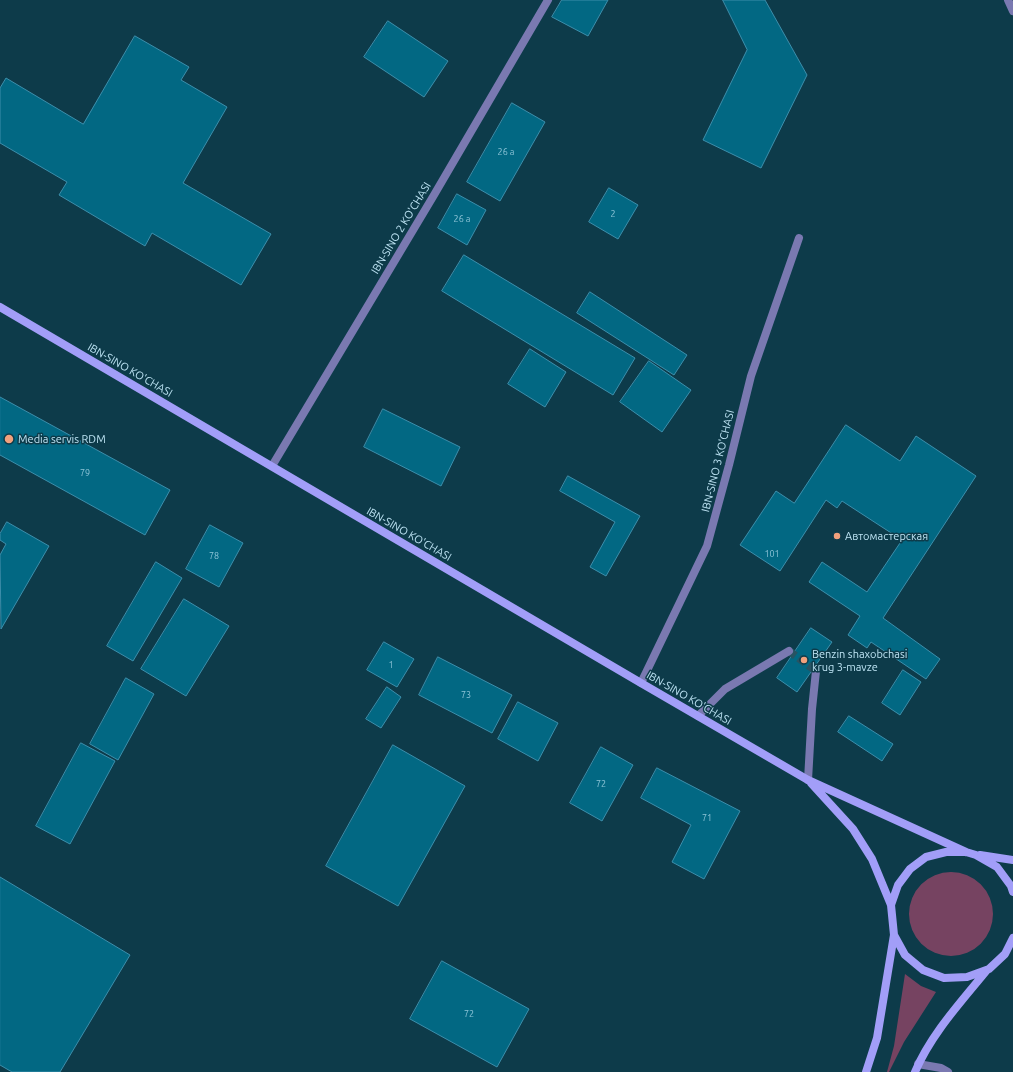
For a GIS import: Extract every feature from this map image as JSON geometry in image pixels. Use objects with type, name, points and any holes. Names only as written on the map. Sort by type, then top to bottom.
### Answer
[{"type":"main road","name":"IBN-SINO KO'CHASI","points":[[0,307],[808,780]]},
{"type":"main road","points":[[808,780],[966,852],[976,855],[1013,860]]},
{"type":"main road","points":[[808,780],[853,829],[872,859],[891,905],[894,936],[877,1038],[866,1072]]},
{"type":"main road","points":[[891,905],[898,885],[910,869],[926,858],[946,852],[966,852]]},
{"type":"main road","points":[[976,855],[997,867],[1011,886],[1013,892]]},
{"type":"main road","points":[[894,936],[905,956],[922,970],[944,978],[967,978],[989,969]]},
{"type":"main road","points":[[917,1068],[938,1031],[989,969],[1005,954],[1013,938]]},
{"type":"street","name":"IBN-SINO 2 KO'CHASI","points":[[272,466],[430,202],[548,0]]},
{"type":"street","points":[[1008,0],[1013,11]]},
{"type":"street","name":"IBN-SINO 3 KO'CHASI","points":[[641,683],[707,546],[751,376],[800,238]]},
{"type":"street","points":[[698,716],[725,689],[789,651]]},
{"type":"street","points":[[808,780],[812,709],[816,671]]},
{"type":"street","points":[[917,1068],[941,1068],[948,1072]]},
{"type":"shaded area","points":[[951,872],[967,875],[981,884],[990,898],[993,914],[990,930],[981,944],[967,953],[951,956],[935,953],[921,944],[912,930],[909,914],[912,898],[921,884],[935,875]]},
{"type":"shaded area","points":[[905,974],[921,986],[936,992],[904,1042],[889,1072],[887,1072],[894,1046]]},
{"type":"building","points":[[562,0],[608,0],[588,36],[552,17]]},
{"type":"building","points":[[723,0],[765,0],[807,75],[761,168],[703,140],[747,50]]},
{"type":"building","points":[[388,21],[448,61],[424,97],[364,57]]},
{"type":"building","points":[[135,36],[189,67],[181,80],[227,107],[183,183],[271,234],[241,285],[152,233],[145,246],[59,195],[67,182],[0,143],[0,88],[6,78],[83,124]]},
{"type":"building","points":[[512,103],[545,122],[500,201],[467,182]]},
{"type":"building","points":[[609,188],[638,205],[618,239],[589,222]]},
{"type":"building","points":[[457,194],[486,210],[467,245],[438,228]]},
{"type":"building","points":[[464,255],[635,358],[613,395],[442,291]]},
{"type":"building","points":[[590,292],[687,355],[674,375],[577,313]]},
{"type":"building","points":[[530,349],[566,372],[545,407],[508,384]]},
{"type":"building","points":[[649,361],[691,390],[662,432],[620,402]]},
{"type":"building","points":[[0,397],[170,490],[145,535],[0,455]]},
{"type":"building","points":[[383,409],[460,447],[441,486],[364,447]]},
{"type":"building","points":[[846,425],[900,461],[916,436],[976,476],[883,618],[940,659],[926,679],[871,642],[867,648],[848,635],[860,616],[809,582],[822,562],[867,592],[902,540],[842,501],[837,508],[826,500],[780,571],[740,545],[776,491],[794,503]]},
{"type":"building","points":[[568,476],[640,516],[606,576],[590,567],[615,522],[560,491]]},
{"type":"building","points":[[7,522],[49,546],[1,629],[0,555],[6,544],[0,540],[0,534]]},
{"type":"building","points":[[210,525],[243,543],[219,587],[186,569]]},
{"type":"building","points":[[156,562],[182,578],[133,661],[107,646]]},
{"type":"building","points":[[184,599],[229,626],[186,696],[141,669]]},
{"type":"building","name":"Benzin shaxobchasi krug 3-mavze","points":[[811,628],[832,642],[797,692],[777,678]]},
{"type":"building","points":[[384,642],[414,659],[397,687],[367,670]]},
{"type":"building","points":[[438,657],[512,695],[492,733],[419,695]]},
{"type":"building","points":[[903,670],[921,682],[900,715],[882,703]]},
{"type":"building","points":[[126,678],[154,694],[118,760],[90,744]]},
{"type":"building","points":[[387,687],[401,697],[381,728],[366,719]]},
{"type":"building","points":[[518,702],[558,723],[538,761],[498,739]]},
{"type":"building","points":[[849,716],[893,744],[882,761],[838,732]]},
{"type":"building","points":[[81,743],[115,761],[70,844],[36,826]]},
{"type":"building","points":[[393,745],[465,786],[398,906],[326,866]]},
{"type":"building","points":[[601,747],[633,765],[602,821],[570,803]]},
{"type":"building","points":[[657,768],[740,811],[704,879],[672,862],[691,825],[641,798]]},
{"type":"building","points":[[0,877],[130,955],[60,1072],[12,1072],[0,1065]]},
{"type":"building","points":[[442,961],[529,1009],[497,1067],[410,1019]]},
{"type":"tunnel","points":[[789,651],[816,671]]},
{"type":"place","name":"Media servis RDM","points":[[9,439]]},
{"type":"place","name":"Автомастерская","points":[[837,536]]},
{"type":"place","name":"Benzin shaxobchasi krug 3-mavze","points":[[804,660]]}]
